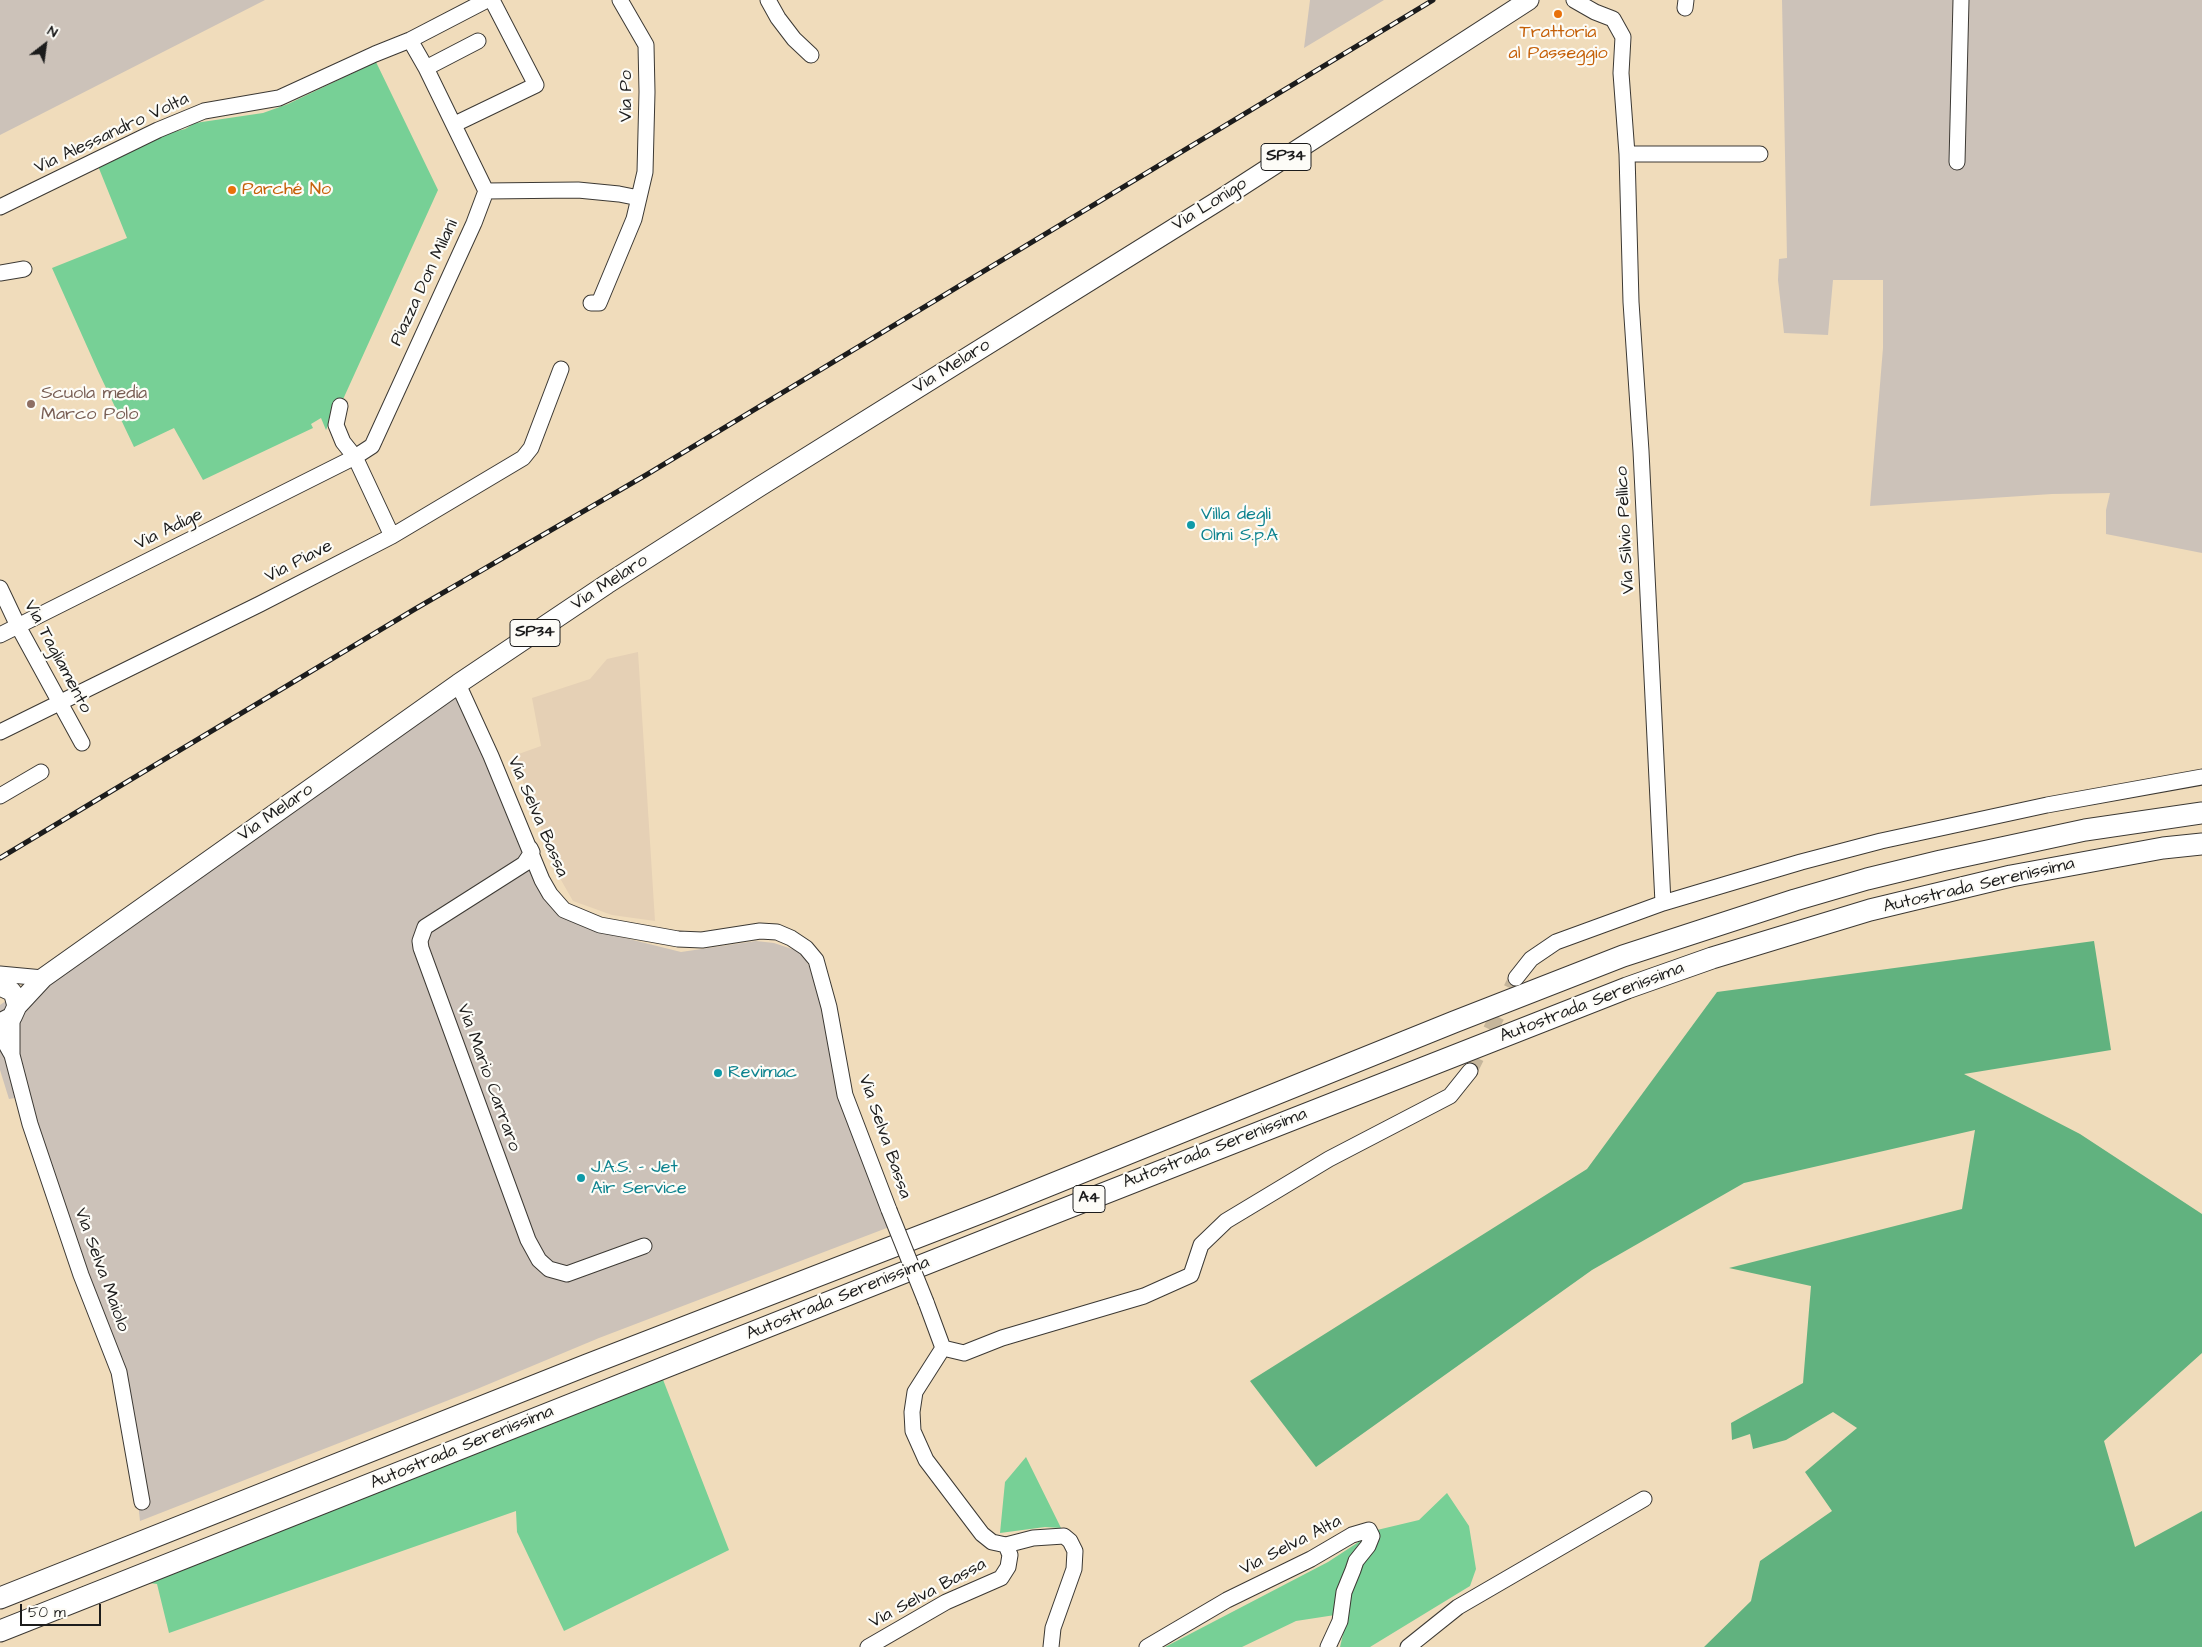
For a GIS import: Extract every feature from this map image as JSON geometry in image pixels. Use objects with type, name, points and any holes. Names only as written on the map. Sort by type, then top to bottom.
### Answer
[{"type":"highway","name":"Autostrada Serenissima","points":[[0,1598],[587,1365],[989,1210],[1622,956],[1794,900],[1867,879],[2085,830],[2202,813]]},
{"type":"highway","name":"Autostrada Serenissima","points":[[0,1631],[1057,1211],[1627,988],[1791,933],[1888,906],[2011,876],[2163,848],[2202,844]]},
{"type":"main road","name":"Via Lonigo","points":[[1041,311],[1218,201],[1529,0]]},
{"type":"main road","name":"Via Melaro","points":[[10,1016],[43,978],[458,684],[615,579],[1041,311]]},
{"type":"main road","name":"Via Melaro","points":[[0,986],[21,985],[43,978]]},
{"type":"main road","name":"Via Melaro","points":[[0,986],[11,990],[14,995],[10,1016]]},
{"type":"street","name":"Via Alessandro Volta","points":[[0,207],[158,130],[204,111],[279,98],[410,40],[487,0]]},
{"type":"street","points":[[455,124],[536,85],[492,0]]},
{"type":"street","name":"Via Po","points":[[591,303],[599,303],[634,219],[645,172],[646,45],[620,0]]},
{"type":"street","points":[[768,0],[778,18],[794,39],[811,55]]},
{"type":"street","name":"Via Silvio Pellico","points":[[1574,0],[1612,19],[1623,37],[1621,73],[1627,154],[1631,302],[1641,451],[1663,903]]},
{"type":"street","points":[[1957,162],[1961,0]]},
{"type":"street","points":[[410,40],[455,124],[486,191],[578,190],[639,198]]},
{"type":"street","points":[[426,68],[478,41]]},
{"type":"street","points":[[1627,154],[1760,154]]},
{"type":"street","name":"Piazza Don Milani","points":[[355,457],[372,446],[474,223],[486,191]]},
{"type":"street","points":[[0,273],[24,269]]},
{"type":"street","name":"Via Piave","points":[[0,732],[252,608],[392,536],[523,458],[531,448],[561,369]]},
{"type":"street","points":[[340,406],[336,425],[343,442],[355,457],[392,536]]},
{"type":"street","name":"Via Adige","points":[[0,635],[355,457]]},
{"type":"street","name":"Via Tagliamento","points":[[0,588],[18,626],[82,743]]},
{"type":"street","name":"Via Selva Bassa","points":[[458,684],[491,756],[542,880],[550,894],[564,910],[600,925],[686,939],[702,940],[760,931],[777,932],[791,938],[806,948],[816,960],[823,982],[846,1095],[943,1348],[915,1392],[912,1412],[913,1431],[926,1460],[945,1487],[970,1516],[982,1534],[992,1542],[1006,1546],[1010,1555],[1008,1567],[1001,1578],[946,1602],[868,1647]]},
{"type":"street","points":[[0,796],[41,772]]},
{"type":"street","points":[[1516,978],[1532,959],[1556,942],[1663,903],[1801,862],[1881,841],[2047,805],[2202,777]]},
{"type":"street","name":"Via Mario Carraro","points":[[530,848],[532,852],[524,864],[425,928],[420,941],[421,948],[528,1240],[539,1260],[549,1269],[567,1274],[644,1246]]},
{"type":"street","points":[[0,974],[43,978]]},
{"type":"street","name":"Via Selva Maiolo","points":[[10,1016],[12,1055],[30,1124],[81,1275],[119,1372],[142,1502]]},
{"type":"street","name":"Via Selva Maiolo","points":[[0,1034],[12,1055]]},
{"type":"street","points":[[943,1348],[964,1353],[1002,1338],[1144,1296],[1191,1275],[1201,1245],[1226,1221],[1329,1158],[1405,1117],[1450,1096],[1470,1071]]},
{"type":"street","points":[[1408,1647],[1458,1607],[1644,1498]]},
{"type":"street","name":"Via Selva Alta","points":[[1147,1647],[1227,1600],[1311,1559],[1352,1535],[1369,1530],[1372,1536],[1368,1546],[1356,1561],[1344,1592],[1340,1621],[1328,1647]]},
{"type":"street","points":[[1006,1546],[1033,1538],[1064,1536],[1070,1541],[1075,1551],[1074,1569],[1053,1628],[1051,1647]]},
{"type":"shaded area","points":[[0,0],[265,0],[0,135]]},
{"type":"shaded area","points":[[1310,0],[1384,0],[1304,48]]},
{"type":"shaded area","points":[[1782,0],[2202,0],[2202,553],[2106,534],[2106,510],[2110,493],[2052,494],[1870,506],[1883,348],[1883,280],[1833,280],[1828,335],[1784,333],[1778,280],[1779,259],[1787,258]]},
{"type":"shaded area","points":[[638,652],[655,921],[612,915],[573,901],[561,880],[513,756],[541,746],[532,698],[590,679],[607,659]]},
{"type":"shaded area","points":[[452,690],[501,791],[540,889],[605,933],[681,952],[756,941],[774,943],[801,952],[809,966],[819,998],[835,1078],[892,1226],[599,1338],[477,1389],[140,1521],[133,1456],[123,1409],[56,1185],[15,1098],[9,1099],[0,1070],[0,1005]]},
{"type":"green space","points":[[376,62],[438,190],[340,406],[338,403],[326,430],[321,418],[311,424],[313,428],[203,480],[174,428],[134,447],[52,268],[127,238],[98,166],[165,134],[185,129],[195,123],[263,113],[288,104]]},
{"type":"green space","points":[[2094,941],[2111,1050],[1964,1074],[2080,1134],[2202,1214],[2202,1353],[2104,1441],[2135,1547],[2202,1511],[2202,1647],[1704,1647],[1751,1601],[1760,1561],[1832,1511],[1805,1472],[1857,1428],[1833,1412],[1786,1440],[1753,1449],[1750,1434],[1732,1440],[1731,1423],[1803,1383],[1811,1286],[1729,1268],[1962,1209],[1975,1130],[1744,1183],[1592,1270],[1316,1467],[1250,1381],[1587,1169],[1717,992]]},
{"type":"green space","points":[[662,1377],[729,1550],[564,1631],[517,1532],[516,1511],[169,1633],[157,1584],[142,1582]]},
{"type":"green space","points":[[1026,1457],[1061,1528],[1045,1527],[1000,1533],[1005,1482]]},
{"type":"green space","points":[[1447,1493],[1469,1526],[1476,1569],[1470,1586],[1370,1647],[1340,1647],[1348,1613],[1296,1621],[1242,1647],[1165,1647],[1328,1562],[1377,1530],[1419,1520]]},
{"type":"tunnel","points":[[1470,1071],[1516,978]]},
{"type":"railway","points":[[0,858],[415,609],[646,475],[1433,0]]},
{"type":"place","name":"Trattoria al Passeggio","points":[[1558,14]]},
{"type":"place","name":"Parché No","points":[[232,190]]},
{"type":"place","name":"Scuola media Marco Polo","points":[[31,404]]},
{"type":"place","name":"Villa degli Olmi S.p.A","points":[[1191,525]]},
{"type":"place","name":"Revimac","points":[[718,1073]]},
{"type":"place","name":"J.A.S. - Jet Air Service","points":[[581,1178]]}]
